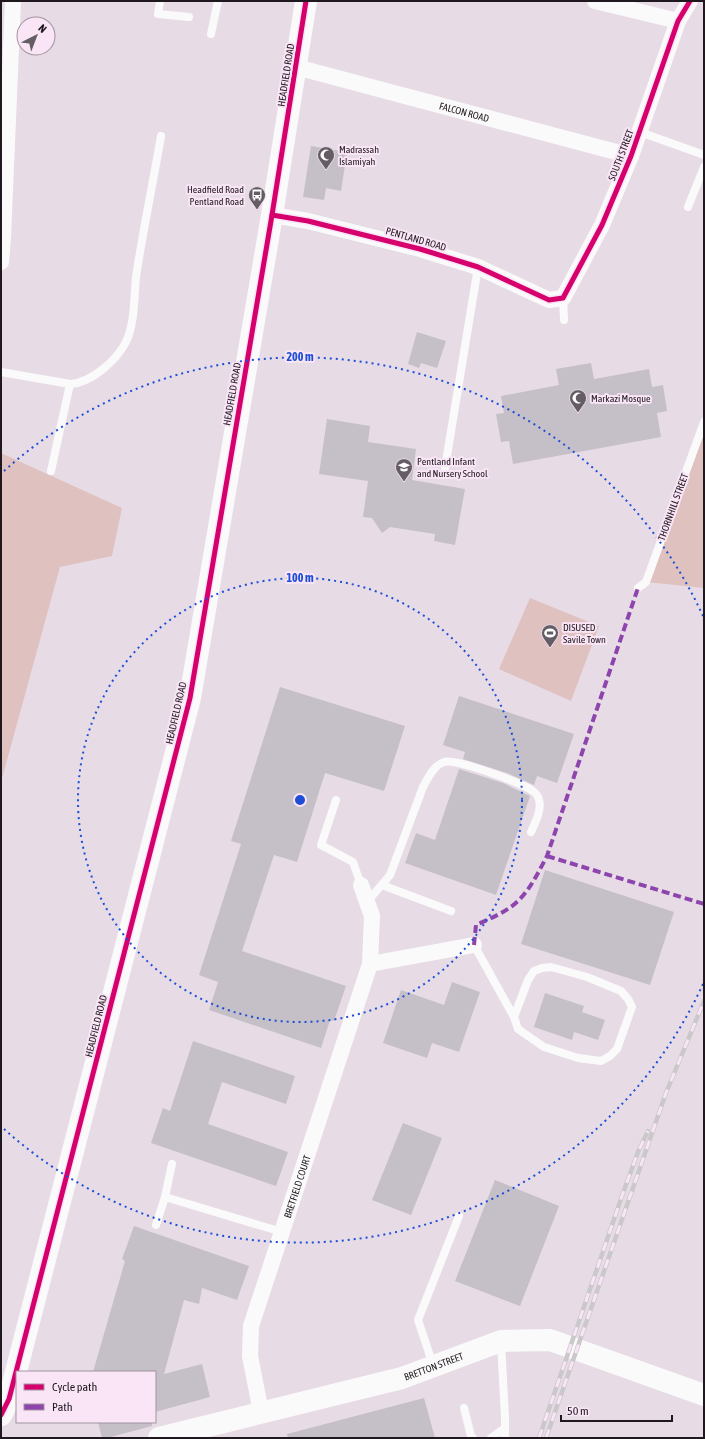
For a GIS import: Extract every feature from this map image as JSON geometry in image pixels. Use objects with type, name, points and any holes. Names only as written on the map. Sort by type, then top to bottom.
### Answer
[{"type":"street","points":[[1,262],[12,1]]},
{"type":"street","name":"HEADFIELD ROAD","points":[[16,1371],[190,698],[272,215],[306,1]]},
{"type":"street","points":[[595,1],[678,22]]},
{"type":"street","name":"SOUTH STREET","points":[[556,299],[602,225],[640,132],[678,22],[690,1]]},
{"type":"street","name":"FALCON ROAD","points":[[296,67],[631,156]]},
{"type":"street","name":"PENTLAND ROAD","points":[[272,215],[308,221],[412,247],[478,267],[556,299]]},
{"type":"street","name":"BRETFIELD COURT","points":[[262,1412],[250,1356],[251,1326],[370,964],[372,916],[361,885]]},
{"type":"street","points":[[370,964],[474,945]]},
{"type":"street","name":"BRETTON STREET","points":[[159,1438],[402,1378],[501,1341],[550,1340],[704,1395]]},
{"type":"street","name":"HEADFIELD ROAD","points":[[1,1415],[9,1399],[16,1372]]},
{"type":"lane","points":[[160,1],[158,14],[189,18]]},
{"type":"lane","points":[[211,34],[218,1]]},
{"type":"lane","points":[[640,132],[704,155]]},
{"type":"lane","points":[[1,372],[77,384],[86,380],[116,358],[126,342],[131,328],[136,276],[161,136]]},
{"type":"lane","points":[[688,207],[704,167]]},
{"type":"lane","points":[[446,468],[478,267]]},
{"type":"lane","points":[[556,299],[564,320]]},
{"type":"lane","points":[[51,471],[70,384]]},
{"type":"lane","name":"THORNHILL STREET","points":[[638,588],[646,582],[704,422]]},
{"type":"lane","points":[[367,902],[390,875],[428,776],[435,768],[445,761],[458,762],[518,783],[535,792],[540,800],[539,811],[531,832]]},
{"type":"lane","points":[[336,800],[321,845],[353,862],[361,885]]},
{"type":"lane","points":[[382,885],[451,911]]},
{"type":"lane","points":[[474,945],[514,1017],[518,1029],[544,1047],[578,1058],[601,1061],[610,1056],[617,1049],[632,1007],[628,999],[621,991],[587,977],[551,967],[534,971],[528,980],[514,1017]]},
{"type":"lane","points":[[156,1225],[165,1197],[172,1164]]},
{"type":"lane","points":[[165,1197],[282,1232]]},
{"type":"lane","points":[[434,1366],[418,1320],[459,1216]]},
{"type":"lane","points":[[501,1341],[505,1438]]},
{"type":"lane","points":[[464,1408],[471,1436],[473,1438]]},
{"type":"lane","points":[[490,1438],[505,1428]]},
{"type":"shaded area","points":[[704,434],[704,588],[646,582]]},
{"type":"shaded area","points":[[1,453],[122,508],[112,556],[60,567],[1,782]]},
{"type":"shaded area","name":"DISUSED Savile Town","points":[[530,598],[599,626],[571,701],[499,669]]},
{"type":"building","name":"Madrassah Islamiyah","points":[[311,146],[347,152],[341,191],[326,188],[324,200],[303,197]]},
{"type":"building","points":[[417,332],[446,341],[437,368],[421,363],[419,368],[408,364]]},
{"type":"building","name":"Markazi Mosque","points":[[591,363],[594,379],[649,369],[652,387],[663,385],[667,411],[657,413],[661,437],[513,464],[509,441],[501,442],[496,414],[504,413],[501,396],[559,385],[556,369]]},
{"type":"building","points":[[327,419],[370,426],[368,442],[416,449],[412,480],[465,489],[455,545],[434,541],[435,534],[390,527],[382,533],[372,518],[363,517],[368,481],[319,474]]},
{"type":"building","points":[[280,687],[405,726],[384,791],[325,773],[297,862],[274,855],[242,951],[346,986],[334,1021],[330,1020],[321,1048],[209,1010],[218,982],[199,975],[241,844],[231,841]]},
{"type":"building","points":[[459,696],[574,734],[557,783],[537,776],[534,785],[507,773],[463,759],[465,752],[443,745]]},
{"type":"building","points":[[459,769],[503,783],[530,796],[496,895],[405,863],[416,833],[435,840]]},
{"type":"building","points":[[545,870],[674,912],[650,985],[521,944]]},
{"type":"building","points":[[452,982],[480,992],[459,1052],[432,1043],[427,1058],[383,1043],[401,990],[444,1005]]},
{"type":"building","points":[[545,993],[584,1006],[582,1012],[605,1020],[598,1040],[574,1032],[572,1040],[534,1027]]},
{"type":"building","points":[[193,1041],[295,1076],[286,1104],[222,1082],[208,1124],[288,1152],[276,1186],[151,1143],[163,1108],[170,1111]]},
{"type":"building","points":[[403,1123],[442,1138],[411,1215],[372,1200]]},
{"type":"building","points":[[495,1180],[559,1206],[520,1306],[455,1281]]},
{"type":"building","points":[[134,1226],[249,1266],[237,1300],[202,1288],[199,1304],[184,1300],[164,1374],[202,1364],[210,1397],[156,1412],[156,1371],[93,1371],[125,1261],[122,1259]]},
{"type":"building","points":[[424,1398],[435,1438],[288,1438],[287,1434]]},
{"type":"building","points":[[98,1423],[152,1423],[152,1426],[102,1438]]},
{"type":"railway","points":[[546,1438],[666,1093],[704,1001]]},
{"type":"railway","points":[[539,1438],[623,1193],[638,1152],[648,1131]]},
{"type":"marked path","points":[[474,945],[476,925],[504,911],[519,900],[531,885],[547,856],[638,588]]},
{"type":"marked path","points":[[547,856],[704,904]]},
{"type":"cycle path","points":[[16,1371],[190,698],[272,215],[306,1]]},
{"type":"cycle path","points":[[272,215],[308,221],[420,249],[478,267],[549,300],[563,298],[602,225],[631,156],[678,21],[690,1]]},
{"type":"cycle path","points":[[1,1415],[9,1399],[16,1372]]},
{"type":"place","name":"Madrassah Islamiyah","points":[[326,170]]},
{"type":"place","name":"Headfield Road Pentland Road","points":[[257,210]]},
{"type":"place","name":"Markazi Mosque","points":[[578,413]]},
{"type":"place","name":"Pentland Infant and Nursery School","points":[[404,482]]},
{"type":"place","name":"DISUSED Savile Town","points":[[550,648]]}]
